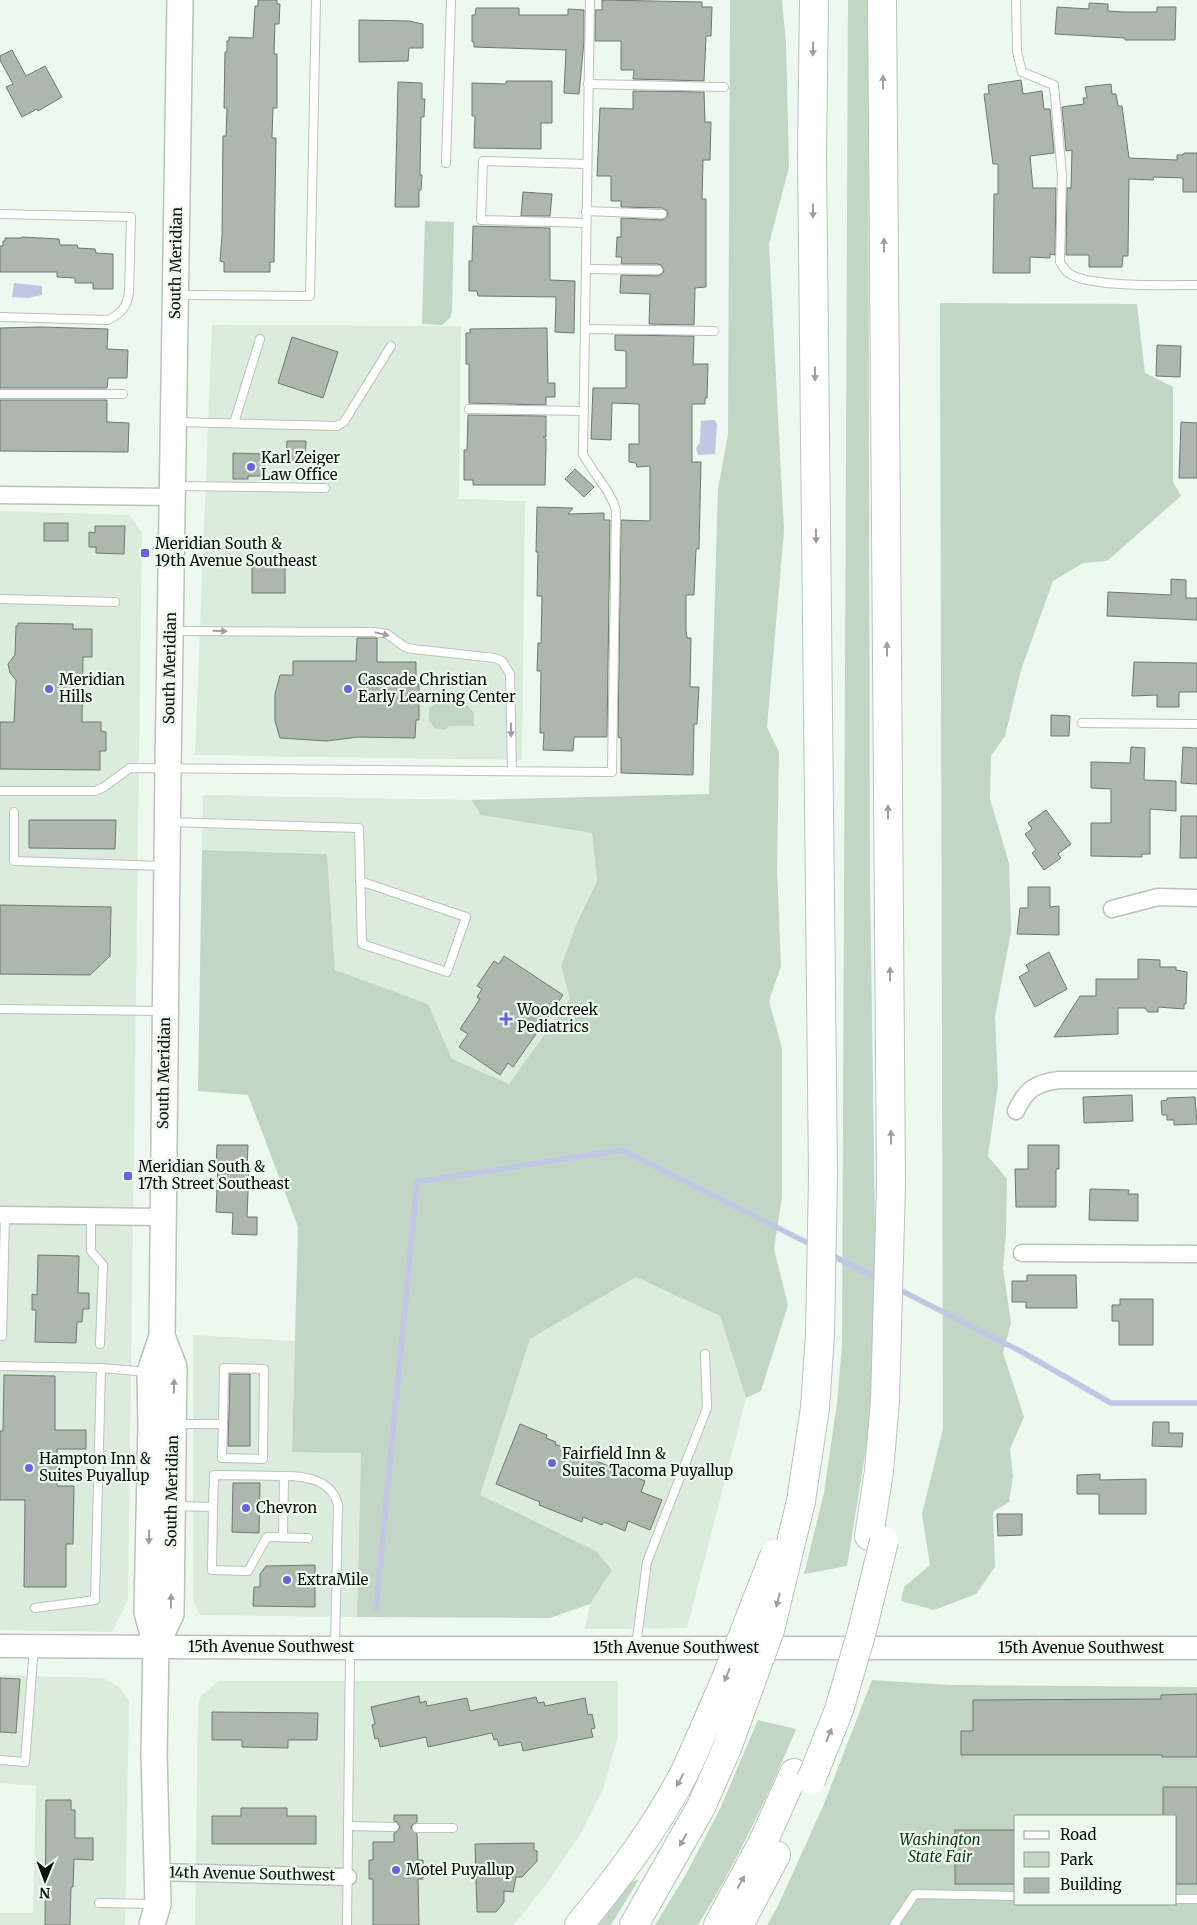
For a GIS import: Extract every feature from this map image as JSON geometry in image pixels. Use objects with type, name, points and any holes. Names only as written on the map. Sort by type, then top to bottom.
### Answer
[{"type":"highway","points":[[634,1925],[701,1807],[727,1748],[770,1630],[801,1501],[815,1408],[820,1334],[823,1194],[812,176],[814,0]]},
{"type":"highway","points":[[739,1925],[768,1872],[802,1777],[821,1704],[876,1538],[884,1401],[891,1185],[882,0]]},
{"type":"highway","points":[[578,1925],[608,1890],[648,1833],[680,1781],[727,1676],[767,1571],[801,1501]]},
{"type":"highway","points":[[718,1925],[762,1842],[802,1777]]},
{"type":"main road","name":"South Meridian","points":[[159,1918],[154,1754],[156,1646],[148,1612],[150,1372],[162,1336],[168,768],[180,0]]},
{"type":"main road","name":"South Meridian","points":[[156,1646],[171,1614],[174,1367],[162,1336]]},
{"type":"street","points":[[0,495],[173,491]]},
{"type":"street","points":[[1112,910],[1158,897],[1197,898]]},
{"type":"street","points":[[1016,1111],[1022,1097],[1034,1087],[1047,1082],[1059,1080],[1197,1080]]},
{"type":"street","points":[[2,1215],[162,1217]]},
{"type":"street","points":[[1022,1253],[1197,1254]]},
{"type":"street","name":"15th Avenue Southwest","points":[[0,1646],[1197,1648]]},
{"type":"street","name":"14th Avenue Southwest","points":[[157,1872],[348,1876]]},
{"type":"lane","points":[[176,294],[310,296],[316,0]]},
{"type":"lane","points":[[446,163],[451,0]]},
{"type":"lane","points":[[0,792],[95,791],[104,787],[130,768],[612,772],[616,510],[613,497],[590,468],[583,454],[590,0]]},
{"type":"lane","points":[[1016,0],[1017,52],[1022,72],[1054,85],[1062,175],[1060,262],[1068,273],[1091,282],[1197,286]]},
{"type":"lane","points":[[588,84],[724,87]]},
{"type":"lane","points":[[586,223],[481,220],[483,161],[587,164]]},
{"type":"lane","points":[[586,211],[662,214]]},
{"type":"lane","points":[[0,214],[131,217],[128,302],[117,316],[108,320],[0,317]]},
{"type":"lane","points":[[586,269],[658,270]]},
{"type":"lane","points":[[585,329],[714,331]]},
{"type":"lane","points":[[234,423],[260,339]]},
{"type":"lane","points":[[174,422],[338,426],[344,422],[391,346]]},
{"type":"lane","points":[[0,394],[123,394]]},
{"type":"lane","points":[[469,409],[584,411]]},
{"type":"lane","points":[[173,491],[325,488]]},
{"type":"lane","points":[[0,599],[115,602]]},
{"type":"lane","points":[[171,631],[374,632],[387,634],[405,647],[413,649],[495,658],[502,661],[510,674],[512,771]]},
{"type":"lane","points":[[1082,723],[1197,724]]},
{"type":"lane","points":[[14,812],[14,861],[168,866]]},
{"type":"lane","points":[[168,822],[359,828],[360,881],[362,944],[447,972],[466,917],[360,881]]},
{"type":"lane","points":[[0,1009],[165,1011]]},
{"type":"lane","points":[[2,1215],[2,1336]]},
{"type":"lane","points":[[91,1216],[91,1251],[103,1265],[100,1344]]},
{"type":"lane","points":[[636,1648],[647,1562],[708,1408],[705,1354]]},
{"type":"lane","points":[[0,1366],[101,1368],[150,1372]]},
{"type":"lane","points":[[35,1608],[94,1600],[101,1368]]},
{"type":"lane","points":[[224,1368],[264,1369],[263,1458],[222,1458],[223,1424],[224,1368]]},
{"type":"lane","points":[[173,1424],[223,1424]]},
{"type":"lane","points":[[308,1538],[267,1537],[248,1571],[212,1570],[214,1475],[310,1478],[331,1490],[336,1498],[338,1506],[348,1826],[347,1925]]},
{"type":"lane","points":[[284,1476],[284,1537]]},
{"type":"lane","points":[[172,1506],[213,1507]]},
{"type":"lane","points":[[0,1760],[25,1762],[34,1646]]},
{"type":"lane","points":[[348,1826],[394,1827]]},
{"type":"lane","points":[[417,1828],[453,1828]]},
{"type":"lane","points":[[894,1925],[915,1894],[1014,1896]]},
{"type":"lane","points":[[1177,1899],[1197,1899]]},
{"type":"lane","points":[[99,1903],[159,1918]]},
{"type":"shaded area","points":[[212,325],[461,326],[459,499],[525,501],[522,760],[195,755]]},
{"type":"shaded area","points":[[0,511],[129,515],[142,533],[128,1600],[112,1632],[0,1630]]},
{"type":"shaded area","points":[[203,795],[471,800],[481,815],[592,833],[597,881],[576,925],[561,966],[570,999],[509,1084],[452,1059],[428,1004],[335,971],[327,854],[202,850]]},
{"type":"shaded area","points":[[636,1277],[720,1316],[746,1398],[687,1628],[585,1629],[590,1604],[612,1570],[480,1495],[530,1339]]},
{"type":"shaded area","points":[[193,1335],[295,1341],[292,1452],[361,1452],[357,1617],[201,1615],[197,1610],[193,1601]]},
{"type":"shaded area","points":[[0,1675],[103,1678],[119,1687],[129,1701],[125,1925],[0,1925],[0,1913],[33,1913],[36,1786],[0,1783]]},
{"type":"shaded area","points":[[219,1681],[618,1681],[618,1737],[603,1789],[579,1837],[547,1883],[514,1925],[195,1925],[198,1705],[201,1696]]},
{"type":"green space","points":[[730,0],[782,0],[786,43],[789,167],[769,244],[784,531],[767,727],[779,752],[777,871],[781,966],[769,1001],[782,1048],[782,1197],[774,1249],[788,1305],[761,1391],[746,1398],[720,1316],[636,1277],[530,1339],[480,1495],[596,1551],[612,1570],[590,1604],[550,1618],[357,1617],[361,1453],[292,1452],[298,1227],[248,1095],[198,1091],[202,850],[327,854],[335,970],[428,1004],[452,1059],[509,1084],[570,999],[561,966],[576,925],[597,881],[592,833],[481,815],[471,800],[709,794],[718,489],[728,434]]},
{"type":"green space","points":[[848,0],[868,0],[870,880],[876,1299],[875,1373],[869,1430],[847,1566],[804,1574],[824,1493],[837,1403],[842,1346]]},
{"type":"green space","points":[[425,221],[454,222],[452,312],[450,318],[442,325],[422,324]]},
{"type":"green space","points":[[940,303],[1137,304],[1145,373],[1173,387],[1173,482],[1181,496],[1107,561],[1083,563],[1053,581],[1021,670],[1005,736],[991,756],[990,799],[1009,863],[1011,932],[995,1016],[998,1085],[988,1156],[1007,1179],[1003,1268],[1011,1323],[1003,1353],[1024,1417],[1010,1449],[1013,1476],[1009,1502],[993,1512],[995,1567],[976,1594],[934,1610],[901,1601],[904,1587],[930,1565],[922,1514],[943,1429]]},
{"type":"green space","points":[[434,693],[456,693],[474,713],[474,726],[449,726],[445,730],[436,729],[429,721],[429,708],[434,705]]},
{"type":"green space","name":"Washington State Fair","points":[[872,1680],[950,1685],[1197,1687],[1197,1925],[767,1925],[777,1908],[824,1804]]},
{"type":"green space","points":[[758,1720],[796,1729],[751,1829],[726,1878],[698,1925],[655,1925],[685,1876],[720,1809]]},
{"type":"green space","points":[[639,1879],[611,1925],[595,1925],[628,1883]]},
{"type":"water","points":[[14,283],[42,286],[42,295],[28,298],[12,297]]},
{"type":"water","points":[[715,420],[717,425],[715,454],[698,455],[696,448],[700,442],[701,421]]},
{"type":"building","points":[[258,0],[277,0],[277,4],[280,4],[279,24],[275,24],[274,54],[277,54],[277,108],[273,108],[272,138],[276,138],[274,262],[270,262],[270,272],[224,272],[224,262],[220,261],[223,136],[226,136],[227,108],[224,108],[225,52],[227,52],[229,37],[253,38],[255,6],[258,6]]},
{"type":"building","points":[[602,0],[702,2],[702,7],[712,7],[711,36],[706,36],[704,81],[633,79],[634,70],[621,70],[621,41],[595,41],[595,10],[602,10]]},
{"type":"building","points":[[1089,3],[1108,4],[1108,11],[1123,12],[1157,12],[1157,7],[1176,7],[1175,40],[1125,40],[1125,38],[1055,34],[1057,7],[1089,9]]},
{"type":"building","points":[[476,8],[519,8],[519,15],[568,15],[568,9],[584,10],[584,41],[579,94],[564,93],[566,50],[474,47],[474,42],[472,42],[472,15],[475,15]]},
{"type":"building","points":[[359,20],[409,21],[423,24],[423,48],[409,48],[408,61],[359,62]]},
{"type":"building","points":[[12,50],[26,76],[45,66],[62,97],[38,111],[37,109],[22,117],[6,87],[13,84],[0,60],[0,56]]},
{"type":"building","points":[[1021,80],[1023,94],[1042,91],[1044,109],[1050,109],[1054,153],[1030,156],[1033,188],[1056,188],[1055,255],[1050,254],[1050,258],[1030,257],[1030,273],[993,273],[994,194],[998,194],[998,164],[993,164],[984,94],[989,94],[988,85]]},
{"type":"building","points":[[506,81],[552,81],[552,123],[541,123],[541,149],[474,148],[475,116],[472,116],[472,83],[506,84]]},
{"type":"building","points":[[398,82],[422,83],[422,99],[425,99],[424,117],[421,117],[420,175],[422,175],[421,190],[419,190],[419,207],[395,207]]},
{"type":"building","points":[[1111,84],[1112,94],[1116,94],[1118,106],[1122,106],[1129,158],[1177,160],[1177,155],[1197,153],[1197,192],[1183,192],[1183,178],[1154,177],[1153,180],[1129,179],[1128,256],[1123,256],[1122,267],[1089,267],[1089,255],[1066,255],[1067,188],[1071,188],[1072,150],[1066,151],[1062,107],[1084,104],[1083,98],[1087,98],[1085,87]]},
{"type":"building","points":[[633,91],[704,92],[705,122],[711,122],[710,160],[703,160],[702,199],[706,199],[706,287],[695,288],[694,325],[649,324],[650,294],[620,293],[621,275],[658,276],[664,270],[658,264],[621,264],[622,257],[616,257],[617,237],[621,237],[621,218],[662,220],[668,215],[667,211],[663,208],[621,207],[621,201],[611,201],[611,176],[597,176],[600,108],[633,109]]},
{"type":"building","points":[[523,192],[552,194],[550,216],[521,216]]},
{"type":"building","points":[[473,226],[550,228],[550,280],[575,281],[574,333],[555,332],[556,297],[478,296],[477,291],[469,291],[469,261],[472,261]]},
{"type":"building","points":[[5,238],[59,239],[60,245],[77,245],[78,248],[95,249],[96,253],[113,254],[113,289],[93,289],[93,283],[75,283],[75,278],[57,277],[57,272],[0,272],[0,246],[3,246],[3,241],[5,241]]},
{"type":"building","points":[[0,328],[108,329],[107,349],[128,350],[127,378],[108,378],[107,388],[0,388]]},
{"type":"building","points":[[547,328],[548,383],[555,383],[555,397],[546,397],[546,405],[469,403],[469,364],[466,364],[466,333],[470,333],[470,329]]},
{"type":"building","points":[[615,335],[694,336],[693,364],[708,364],[707,398],[705,398],[705,404],[692,404],[692,462],[701,462],[699,549],[696,549],[694,595],[686,595],[686,630],[687,638],[691,638],[690,687],[699,687],[697,724],[694,724],[693,775],[621,773],[621,738],[618,737],[621,520],[650,521],[650,466],[637,467],[636,463],[629,462],[629,444],[639,444],[639,404],[612,403],[611,440],[591,439],[593,388],[626,388],[626,351],[615,350]]},
{"type":"building","points":[[292,337],[338,352],[323,398],[278,383]]},
{"type":"building","points":[[1157,345],[1181,346],[1180,377],[1156,376]]},
{"type":"building","points":[[0,400],[107,400],[107,422],[129,423],[128,452],[0,451]]},
{"type":"building","points":[[468,415],[546,416],[546,437],[543,437],[546,439],[545,485],[473,485],[473,480],[464,480],[464,450],[467,450]]},
{"type":"building","points":[[1181,422],[1197,423],[1197,478],[1179,478]]},
{"type":"building","points":[[287,441],[306,441],[305,462],[286,461]]},
{"type":"building","points":[[233,453],[265,454],[265,476],[248,476],[248,479],[233,479]]},
{"type":"building","points":[[575,469],[594,487],[584,497],[565,479]]},
{"type":"building","points":[[537,507],[573,508],[568,514],[604,513],[604,520],[610,520],[607,737],[574,737],[573,751],[543,750],[544,733],[540,733],[541,671],[537,671],[538,643],[541,643],[542,596],[537,596]]},
{"type":"building","points":[[44,523],[68,523],[68,541],[44,541]]},
{"type":"building","points":[[95,526],[125,526],[124,554],[96,553],[96,547],[89,547],[89,532],[95,533]]},
{"type":"building","points":[[252,557],[285,557],[285,593],[252,593]]},
{"type":"building","points":[[1171,579],[1186,580],[1186,598],[1197,598],[1197,620],[1107,616],[1108,592],[1171,595]]},
{"type":"building","name":"Meridian Hills","points":[[18,623],[73,624],[73,629],[92,629],[92,657],[83,657],[82,722],[101,722],[101,731],[106,732],[106,751],[100,751],[100,770],[0,769],[0,722],[14,722],[16,680],[10,673],[8,664],[15,655],[16,626],[18,626]]},
{"type":"building","name":"Cascade Christian Early Learning Center","points":[[357,638],[377,638],[377,662],[416,662],[416,683],[419,684],[419,720],[416,720],[415,738],[358,737],[327,741],[280,738],[275,721],[275,694],[280,675],[293,675],[293,661],[356,661]]},
{"type":"building","points":[[1134,662],[1197,663],[1197,692],[1179,692],[1179,707],[1157,707],[1157,695],[1132,696]]},
{"type":"building","points":[[1051,715],[1070,716],[1069,736],[1051,736]]},
{"type":"building","points":[[1131,747],[1145,748],[1144,780],[1176,781],[1176,811],[1150,809],[1150,854],[1142,854],[1142,857],[1091,856],[1091,823],[1111,823],[1111,789],[1091,788],[1091,762],[1130,763]]},
{"type":"building","points":[[1183,747],[1197,748],[1197,784],[1181,783]]},
{"type":"building","points":[[1046,810],[1071,844],[1058,854],[1061,858],[1044,870],[1032,853],[1036,850],[1025,834],[1032,829],[1028,823]]},
{"type":"building","points":[[1181,816],[1197,816],[1197,858],[1180,858]]},
{"type":"building","points":[[29,820],[116,820],[115,849],[29,848]]},
{"type":"building","points":[[1028,887],[1050,887],[1050,907],[1059,906],[1059,935],[1017,934],[1020,908],[1028,908]]},
{"type":"building","points":[[0,905],[111,907],[110,956],[90,975],[0,974]]},
{"type":"building","points":[[1049,952],[1067,989],[1035,1007],[1019,977],[1029,971],[1026,965]]},
{"type":"building","name":"Woodcreek Pediatrics","points":[[504,956],[563,995],[513,1067],[508,1063],[500,1075],[459,1047],[468,1034],[460,1029],[480,999],[477,997],[482,989],[477,986],[494,961],[499,964]]},
{"type":"building","points":[[1138,959],[1160,960],[1160,967],[1176,967],[1176,970],[1187,972],[1186,1004],[1184,1004],[1184,1009],[1158,1007],[1158,1012],[1148,1012],[1145,1008],[1118,1008],[1118,1034],[1054,1037],[1080,996],[1096,996],[1096,979],[1138,979]]},
{"type":"building","points":[[1132,1095],[1133,1121],[1084,1123],[1083,1097]]},
{"type":"building","points":[[1195,1097],[1197,1124],[1174,1125],[1174,1120],[1167,1120],[1167,1115],[1162,1115],[1161,1101],[1167,1100],[1167,1098]]},
{"type":"building","points":[[217,1145],[248,1145],[247,1217],[257,1217],[257,1235],[232,1234],[233,1213],[216,1212]]},
{"type":"building","points":[[1028,1145],[1059,1145],[1059,1169],[1056,1169],[1056,1207],[1016,1207],[1015,1169],[1028,1169]]},
{"type":"building","points":[[1090,1189],[1129,1190],[1128,1194],[1138,1194],[1138,1221],[1089,1220]]},
{"type":"building","points":[[38,1255],[79,1256],[78,1293],[89,1293],[89,1309],[83,1309],[82,1322],[77,1322],[76,1343],[35,1342],[36,1310],[32,1310],[32,1294],[37,1295]]},
{"type":"building","points":[[1027,1275],[1076,1275],[1077,1308],[1026,1308],[1026,1302],[1012,1302],[1012,1281],[1027,1281]]},
{"type":"building","points":[[1120,1299],[1153,1299],[1153,1345],[1119,1345],[1119,1321],[1112,1321],[1112,1305],[1120,1305]]},
{"type":"building","points":[[230,1374],[250,1374],[250,1446],[228,1446]]},
{"type":"building","name":"Hampton Inn & Suites Puyallup","points":[[4,1375],[55,1376],[55,1430],[86,1430],[86,1449],[57,1449],[57,1486],[74,1486],[73,1544],[66,1544],[66,1587],[24,1587],[25,1500],[0,1500],[0,1431],[3,1431]]},
{"type":"building","points":[[1153,1422],[1169,1422],[1169,1433],[1183,1433],[1182,1447],[1152,1446]]},
{"type":"building","name":"Fairfield Inn & Suites Tacoma Puyallup","points":[[520,1424],[547,1435],[546,1438],[556,1442],[555,1444],[645,1481],[641,1492],[662,1500],[650,1530],[628,1521],[625,1531],[604,1522],[602,1525],[583,1517],[582,1522],[539,1505],[540,1502],[496,1484]]},
{"type":"building","points":[[1100,1474],[1100,1480],[1146,1479],[1146,1514],[1099,1514],[1099,1494],[1077,1494],[1077,1475]]},
{"type":"building","name":"Chevron","points":[[233,1483],[260,1483],[259,1533],[232,1532]]},
{"type":"building","points":[[997,1514],[1022,1514],[1022,1535],[998,1536]]},
{"type":"building","name":"ExtraMile","points":[[315,1565],[315,1607],[253,1606],[254,1587],[260,1587],[260,1574],[266,1566]]},
{"type":"building","points":[[0,1678],[20,1679],[16,1733],[0,1732]]},
{"type":"building","points":[[1197,1694],[1197,1757],[1162,1757],[1162,1755],[961,1755],[961,1731],[973,1731],[973,1700],[1161,1699],[1161,1695]]},
{"type":"building","points":[[419,1696],[420,1703],[426,1701],[427,1706],[467,1698],[470,1711],[536,1697],[538,1703],[544,1702],[545,1706],[585,1698],[588,1715],[592,1714],[595,1728],[591,1729],[593,1737],[523,1751],[521,1742],[499,1746],[497,1739],[494,1740],[492,1733],[428,1747],[426,1737],[380,1747],[378,1738],[375,1739],[372,1725],[375,1724],[371,1707]]},
{"type":"building","points":[[212,1712],[318,1713],[317,1740],[288,1740],[288,1748],[242,1747],[242,1740],[212,1740]]},
{"type":"building","points":[[1163,1787],[1197,1787],[1197,1884],[1177,1884],[1177,1815],[1163,1815]]},
{"type":"building","points":[[46,1800],[71,1800],[71,1810],[75,1810],[75,1838],[93,1838],[93,1860],[74,1859],[70,1925],[45,1925]]},
{"type":"building","points":[[241,1808],[287,1808],[287,1816],[316,1816],[316,1844],[212,1844],[212,1816],[241,1816]]},
{"type":"building","name":"Motel Puyallup","points":[[394,1815],[417,1815],[417,1822],[411,1828],[417,1834],[418,1860],[423,1860],[423,1879],[418,1879],[419,1925],[373,1925],[373,1879],[369,1879],[369,1860],[373,1860],[373,1842],[394,1842],[394,1833],[400,1827],[394,1821]]},
{"type":"building","points":[[955,1830],[1014,1830],[1014,1884],[955,1884]]},
{"type":"building","points":[[534,1843],[534,1850],[537,1851],[537,1861],[522,1877],[516,1877],[513,1892],[504,1891],[504,1902],[496,1912],[477,1912],[475,1844]]},
{"type":"waterway","points":[[376,1608],[417,1182],[622,1150],[814,1246]]},
{"type":"waterway","points":[[829,1254],[881,1280]]},
{"type":"waterway","points":[[896,1288],[1022,1352],[1111,1403],[1197,1403]]},
{"type":"place","name":"Karl Zeiger Law Office","points":[[251,467]]},
{"type":"place","name":"Meridian South & 19th Avenue Southeast","points":[[145,553]]},
{"type":"place","name":"Meridian Hills","points":[[49,689]]},
{"type":"place","name":"Cascade Christian Early Learning Center","points":[[348,689]]},
{"type":"place","name":"Woodcreek Pediatrics","points":[[506,1019]]},
{"type":"place","name":"Meridian South & 17th Street Southeast","points":[[128,1176]]},
{"type":"place","name":"Fairfield Inn & Suites Tacoma Puyallup","points":[[552,1463]]},
{"type":"place","name":"Hampton Inn & Suites Puyallup","points":[[29,1468]]},
{"type":"place","name":"Chevron","points":[[246,1508]]},
{"type":"place","name":"ExtraMile","points":[[287,1580]]},
{"type":"place","name":"Motel Puyallup","points":[[396,1870]]}]
